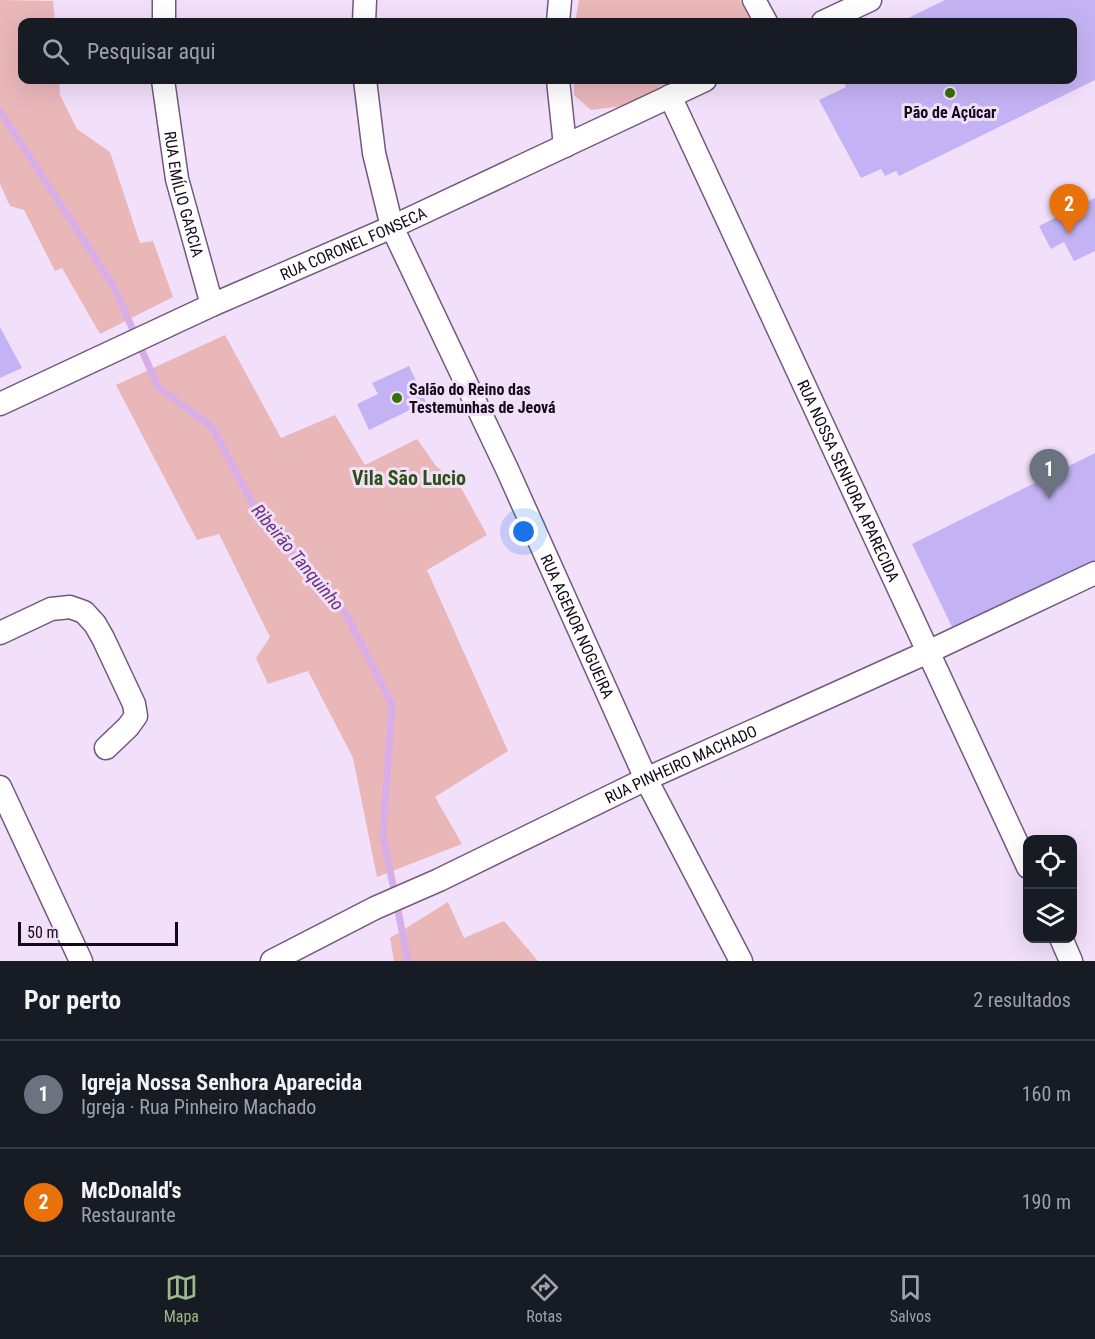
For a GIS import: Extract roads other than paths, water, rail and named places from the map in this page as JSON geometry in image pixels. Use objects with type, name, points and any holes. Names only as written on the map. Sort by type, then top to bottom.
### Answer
[{"type":"street","points":[[164,0],[164,18]]},
{"type":"street","points":[[364,18],[365,0]]},
{"type":"street","points":[[558,18],[560,0]]},
{"type":"street","points":[[754,0],[764,18]]},
{"type":"street","points":[[832,18],[870,0]]},
{"type":"street","name":"RUA EMÍLIO GARCIA","points":[[164,84],[177,179],[212,305]]},
{"type":"street","name":"RUA AGENOR NOGUEIRA","points":[[365,84],[374,153],[392,227],[507,469],[646,779],[741,961]]},
{"type":"street","points":[[558,84],[565,146]]},
{"type":"street","name":"RUA CORONEL FONSECA","points":[[0,404],[212,305],[392,227],[696,84]]},
{"type":"street","name":"RUA NOSSA SENHORA APARECIDA","points":[[670,96],[1023,856]]},
{"type":"street","name":"RUA PINHEIRO MACHADO","points":[[272,961],[375,908],[439,880],[646,779],[928,652],[1095,573]]},
{"type":"street","points":[[0,633],[51,609],[70,607],[84,612],[95,624],[103,639],[134,704],[136,716],[106,748]]},
{"type":"street","points":[[0,787],[81,961]]},
{"type":"street","points":[[728,937],[731,961]]},
{"type":"street","points":[[1063,943],[1071,961]]},
{"type":"waterway","name":"Ribeirão Tanquinho","points":[[0,111],[114,287],[158,387],[212,427],[259,515],[346,614],[392,704],[383,835],[408,961]]},
{"type":"place","name":"Pão de Açúcar","points":[[950,93]]},
{"type":"place","name":"McDonald's","points":[[1069,234]]},
{"type":"place","name":"Salão do Reino das Testemunhas de Jeová","points":[[397,398]]},
{"type":"place","name":"Igreja Nossa Senhora Aparecida","points":[[1049,499]]},
{"type":"district","name":"Vila São Lucio","points":[[409,478]]}]
